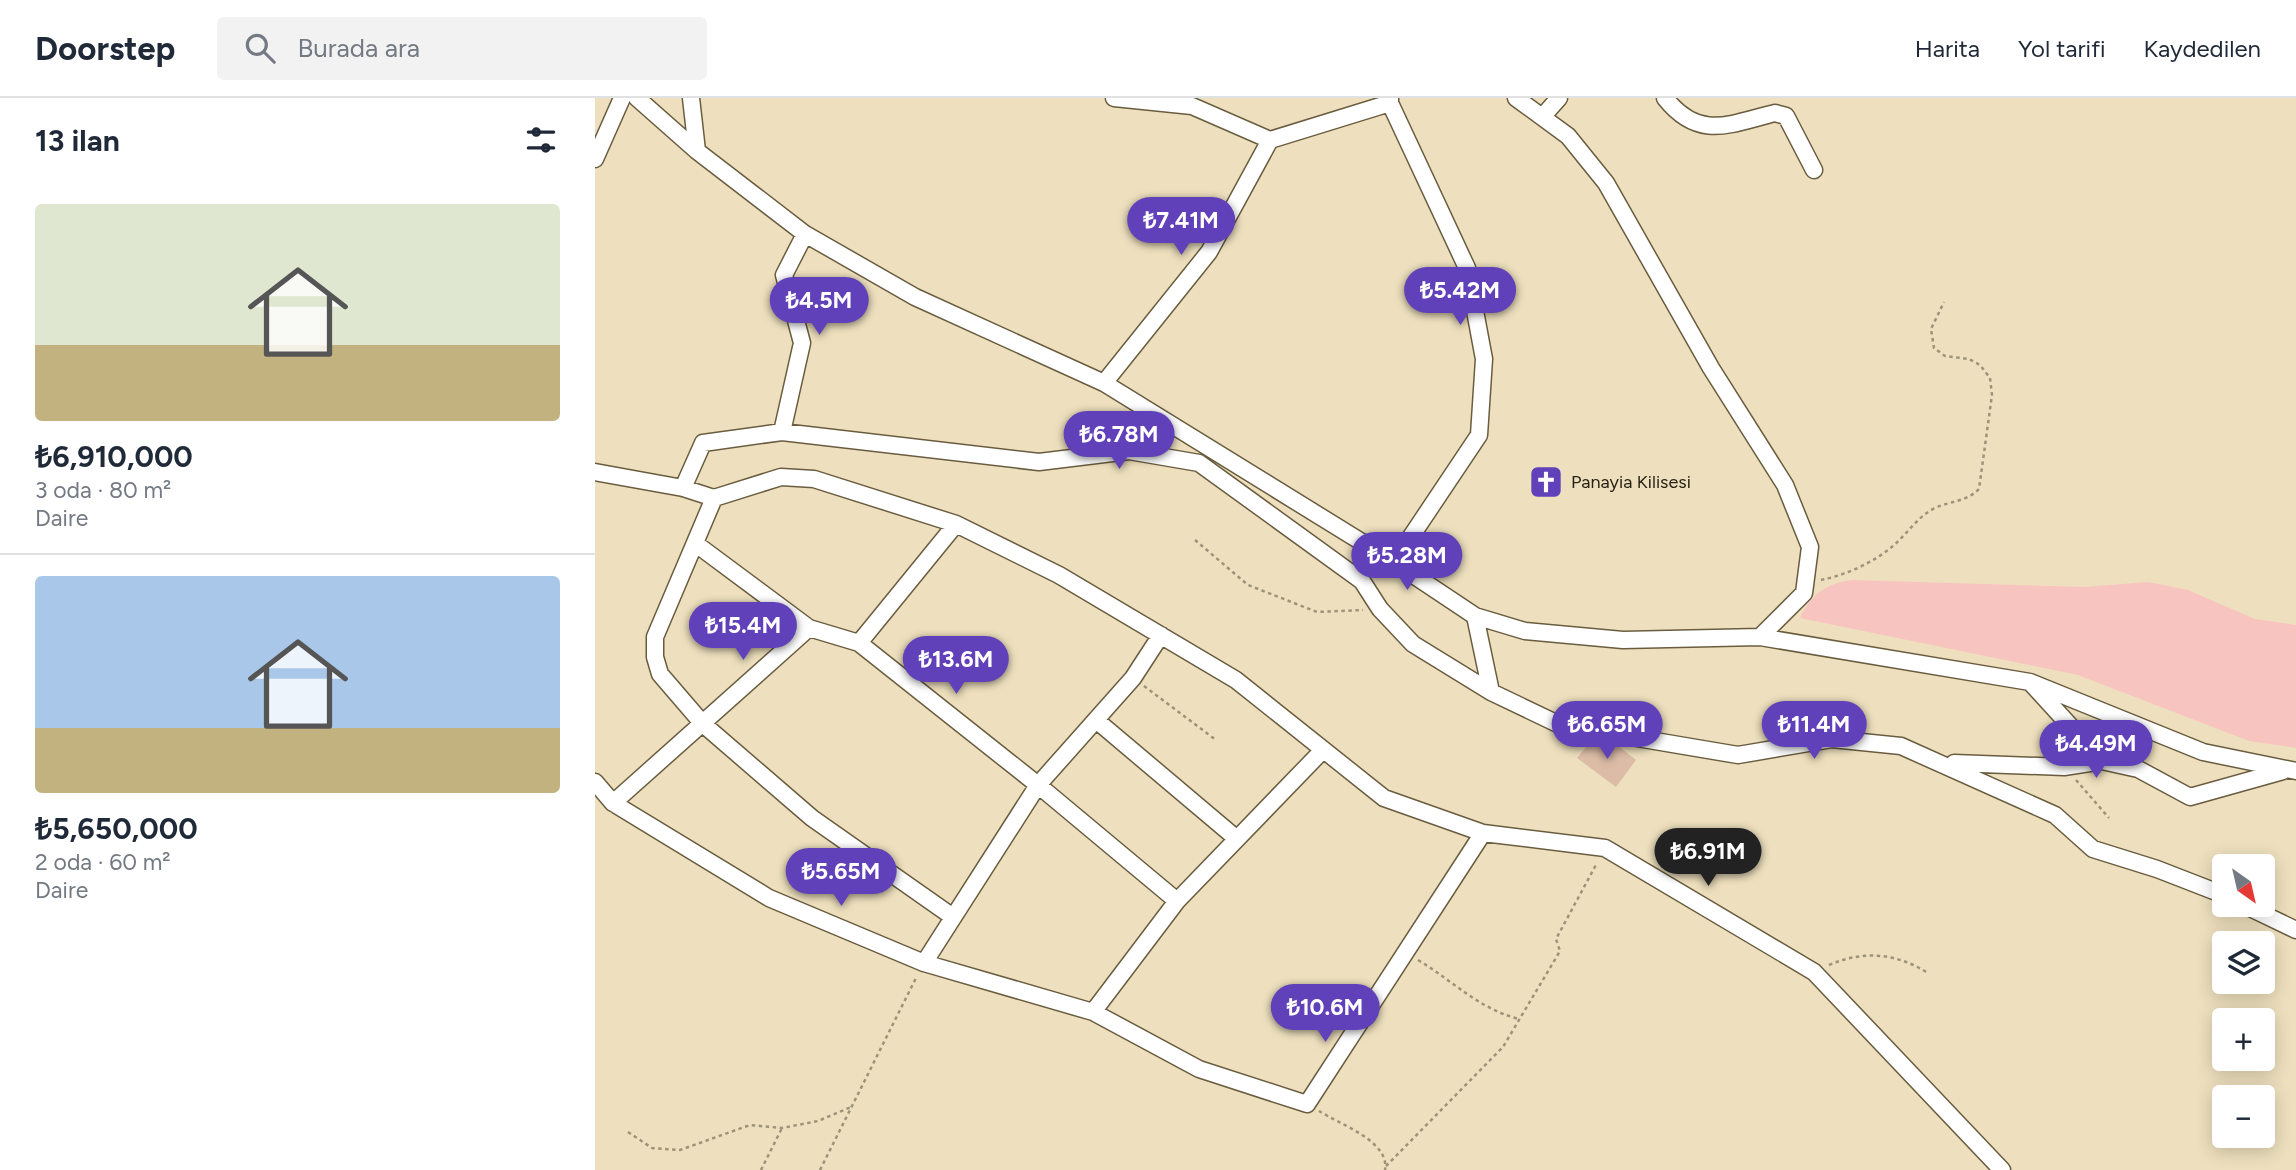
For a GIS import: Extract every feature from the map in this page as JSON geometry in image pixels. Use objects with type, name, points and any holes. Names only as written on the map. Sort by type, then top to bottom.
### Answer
[{"type":"street","points":[[595,159],[622,98]]},
{"type":"street","points":[[637,98],[697,151],[806,234],[915,297],[1104,383],[1394,562],[1475,616],[1525,631],[1623,640],[1760,637],[2030,682],[2203,752],[2291,770]]},
{"type":"street","points":[[691,98],[697,151]]},
{"type":"street","points":[[1114,98],[1192,106],[1270,140],[1390,101],[1467,268],[1484,359],[1479,435],[1394,562]]},
{"type":"street","points":[[1516,98],[1568,136],[1606,183],[1711,368],[1785,485],[1810,547],[1806,582],[1804,593],[1760,637]]},
{"type":"street","points":[[1543,116],[1559,98]]},
{"type":"street","points":[[1665,98],[1686,119],[1708,127],[1775,113],[1786,116],[1814,170]]},
{"type":"street","points":[[1104,383],[1209,252],[1270,140]]},
{"type":"street","points":[[782,432],[802,343],[784,275],[806,234]]},
{"type":"street","points":[[683,488],[703,443],[782,432],[1039,463],[1129,451],[1199,463],[1362,581],[1380,610],[1413,644],[1491,692],[1560,725],[1738,755],[1832,739],[1901,746],[2055,815],[2093,849],[2157,869],[2212,890]]},
{"type":"street","points":[[1199,463],[1214,450]]},
{"type":"street","points":[[595,472],[683,488],[714,498],[763,481],[798,477],[956,524],[1059,575],[1236,680],[1384,798],[1483,833],[1605,848],[1814,972],[2002,1170]]},
{"type":"street","points":[[714,498],[659,627],[655,657],[665,681],[702,724],[812,818],[953,916]]},
{"type":"street","points":[[859,643],[956,524]]},
{"type":"street","points":[[696,544],[809,628],[859,643],[1038,785],[1177,901]]},
{"type":"street","points":[[1475,616],[1491,692]]},
{"type":"street","points":[[613,803],[809,628]]},
{"type":"street","points":[[924,963],[1038,785],[1133,678],[1161,635]]},
{"type":"street","points":[[2030,682],[2102,761]]},
{"type":"street","points":[[1096,720],[1237,839]]},
{"type":"street","points":[[1093,1012],[1177,901],[1322,751]]},
{"type":"street","points":[[1944,763],[2064,767],[2102,761],[2138,769],[2190,797],[2291,770]]},
{"type":"street","points":[[595,783],[613,803],[769,898],[924,963],[1093,1012],[1199,1069],[1307,1104],[1483,833]]},
{"type":"street","points":[[2269,917],[2296,930]]},
{"type":"path","points":[[1806,582],[1835,577],[1861,566],[1894,546],[1916,521],[1935,508],[1965,500],[1979,489],[1992,386],[1980,365],[1957,356],[1945,356],[1934,348],[1931,328],[1944,302]]},
{"type":"path","points":[[1195,540],[1248,585],[1317,612],[1380,610]]},
{"type":"path","points":[[1133,678],[1216,740]]},
{"type":"path","points":[[2064,767],[2109,818]]},
{"type":"path","points":[[1307,1104],[1377,1146],[1385,1168],[1503,1047],[1560,951],[1556,939],[1605,848]]},
{"type":"path","points":[[1407,953],[1443,975],[1475,1002],[1496,1013],[1519,1019]]},
{"type":"path","points":[[1814,972],[1847,957],[1884,954],[1907,960],[1928,973]]},
{"type":"path","points":[[820,1170],[924,963]]},
{"type":"path","points":[[628,1132],[652,1148],[680,1150],[750,1125],[782,1128],[818,1121],[851,1107]]},
{"type":"path","points":[[761,1170],[782,1128]]},
{"type":"shaded area","points":[[1852,580],[2084,587],[2148,582],[2188,590],[2255,619],[2296,625],[2296,748],[2249,741],[2078,675],[1800,618],[1820,592],[1835,584]]},
{"type":"building","points":[[1591,741],[1617,745],[1636,760],[1616,787],[1577,758]]},
{"type":"place","name":"Panayia Kilisesi","points":[[1546,482]]}]
